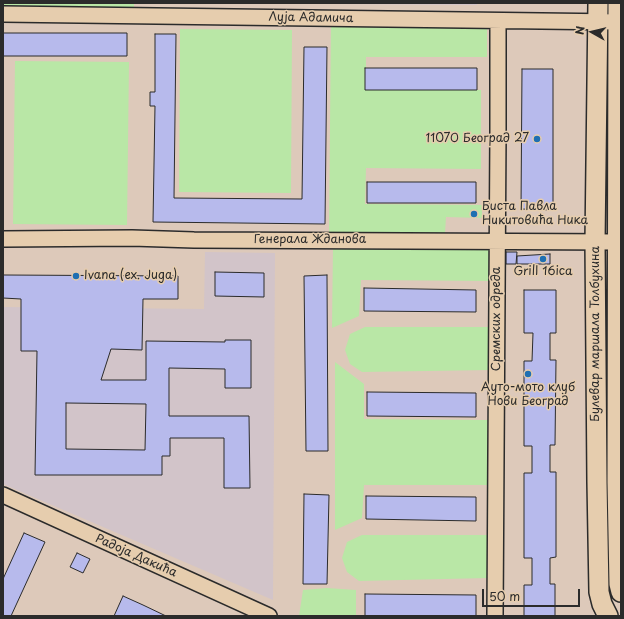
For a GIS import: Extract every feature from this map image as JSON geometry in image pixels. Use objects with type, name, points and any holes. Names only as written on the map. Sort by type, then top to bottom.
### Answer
[{"type":"street","name":"Булевар маршала Толбухина","points":[[598,3],[595,242],[596,474],[599,592],[602,604],[608,616]]},
{"type":"street","name":"Булевар маршала Толбухина","points":[[618,3],[618,482],[619,584],[621,592]]},
{"type":"street","name":"Луја Адамича","points":[[3,14],[498,22],[618,22]]},
{"type":"street","name":"Сремских одреда","points":[[495,616],[498,22]]},
{"type":"street","name":"Генерала Жданова","points":[[3,239],[132,238],[202,240],[617,242]]},
{"type":"street","name":"Радоја Дакића","points":[[3,495],[269,616]]},
{"type":"shaded area","points":[[477,3],[477,5],[333,4]]},
{"type":"shaded area","points":[[205,252],[275,253],[273,600],[3,484],[3,307],[204,309]]},
{"type":"green space","points":[[3,3],[134,3],[134,8],[3,7]]},
{"type":"green space","points":[[331,21],[487,21],[487,57],[366,57],[366,89],[481,90],[481,169],[366,168],[365,204],[482,205],[482,218],[446,217],[445,233],[329,232]]},
{"type":"green space","points":[[180,29],[292,30],[291,193],[179,192]]},
{"type":"green space","points":[[15,61],[129,62],[127,225],[13,224]]},
{"type":"green space","points":[[333,245],[490,246],[489,281],[361,280],[359,316],[332,328]]},
{"type":"green space","points":[[365,327],[492,327],[491,370],[362,372],[350,364],[345,350],[350,334]]},
{"type":"green space","points":[[335,362],[364,384],[364,419],[488,420],[488,485],[364,485],[362,518],[335,530]]},
{"type":"green space","points":[[362,535],[489,535],[488,578],[359,581],[347,572],[342,558],[347,542]]},
{"type":"green space","points":[[327,588],[356,590],[356,616],[299,616],[303,590]]},
{"type":"building","points":[[3,33],[127,33],[127,56],[3,56]]},
{"type":"building","points":[[155,34],[176,34],[174,198],[302,199],[304,47],[327,47],[325,224],[153,222],[155,106],[150,106],[150,92],[155,92]]},
{"type":"building","points":[[365,68],[477,68],[477,90],[365,90]]},
{"type":"building","name":"11070 Београд 27","points":[[522,69],[553,69],[553,210],[521,209]]},
{"type":"building","points":[[367,182],[476,182],[476,203],[367,203]]},
{"type":"building","points":[[506,252],[517,252],[516,264],[506,264]]},
{"type":"building","points":[[550,254],[550,264],[517,264],[517,256]]},
{"type":"building","points":[[215,272],[264,273],[264,297],[215,296]]},
{"type":"building","points":[[3,275],[178,276],[178,299],[143,299],[142,350],[111,349],[101,380],[146,380],[146,341],[225,342],[225,340],[251,340],[251,388],[225,388],[225,369],[169,368],[169,416],[249,416],[250,488],[224,488],[224,438],[170,438],[170,456],[162,456],[162,475],[35,475],[37,351],[21,351],[21,299],[3,298]],"holes":[[[66,403],[146,404],[145,450],[66,449]]]},
{"type":"building","points":[[327,275],[328,451],[306,451],[304,276]]},
{"type":"building","points":[[364,288],[476,290],[476,312],[364,311]]},
{"type":"building","points":[[524,290],[556,290],[556,333],[550,333],[550,360],[556,360],[555,445],[550,445],[550,472],[556,472],[556,557],[550,558],[550,584],[555,584],[555,616],[524,616],[524,585],[532,585],[532,558],[524,558],[524,473],[532,473],[532,446],[524,446],[524,361],[532,361],[533,333],[524,333]]},
{"type":"building","points":[[367,392],[476,393],[476,417],[367,416]]},
{"type":"building","points":[[304,494],[329,495],[327,584],[303,584]]},
{"type":"building","points":[[366,496],[476,497],[476,521],[366,519]]},
{"type":"building","points":[[24,533],[45,542],[11,616],[3,616],[3,579]]},
{"type":"building","points":[[77,553],[90,559],[83,573],[70,567]]},
{"type":"building","points":[[365,594],[476,595],[476,616],[365,616]]},
{"type":"building","points":[[123,596],[143,605],[166,616],[114,616]]},
{"type":"place","name":"11070 Београд 27","points":[[537,139]]},
{"type":"place","name":"Биста Павла Никитовића Ника","points":[[474,214]]},
{"type":"place","name":"Grill 16ica","points":[[543,259]]},
{"type":"place","name":"Ivana (ex. Juga)","points":[[76,276]]},
{"type":"place","name":"Ауто-мото клуб Нови Београд","points":[[528,374]]}]
